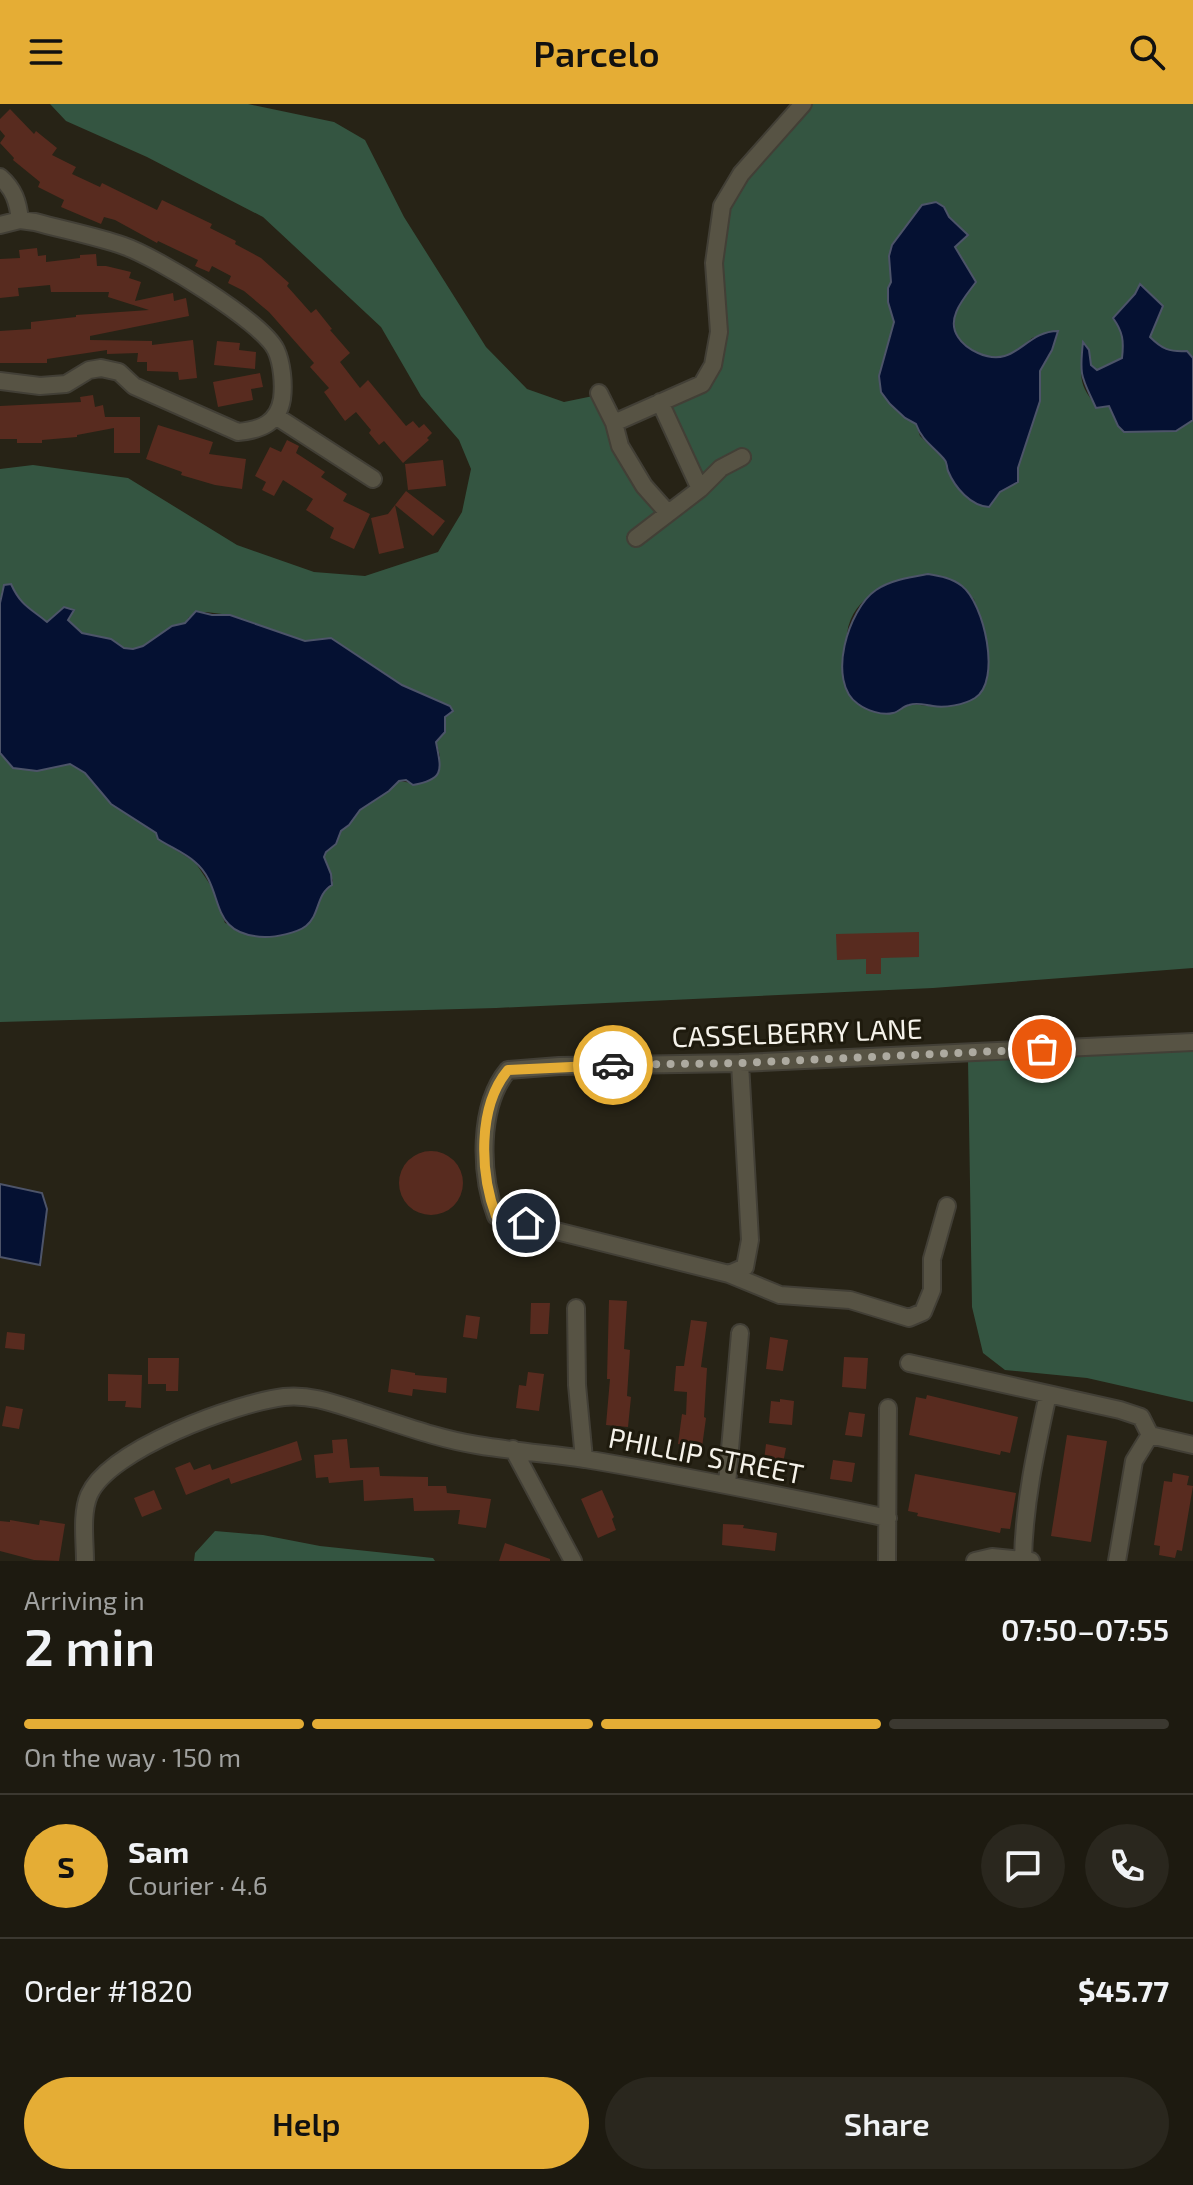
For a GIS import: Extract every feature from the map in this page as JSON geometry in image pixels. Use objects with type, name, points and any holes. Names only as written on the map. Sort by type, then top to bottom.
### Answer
[{"type":"street","points":[[614,423],[702,384],[713,365],[719,332],[714,263],[722,206],[741,174],[803,104]]},
{"type":"street","points":[[0,177],[9,184],[18,203],[20,220]]},
{"type":"street","points":[[0,225],[20,220],[35,222],[125,246],[155,260],[251,323],[267,337],[276,351],[282,375],[282,398],[277,417],[253,431],[238,432],[134,386],[119,372],[101,368],[89,370],[66,384],[40,386],[0,381]]},
{"type":"street","points":[[599,393],[614,423],[620,446],[644,486],[668,513]]},
{"type":"street","points":[[660,402],[700,489]]},
{"type":"street","points":[[277,417],[373,479]]},
{"type":"street","points":[[636,538],[700,489],[721,468],[742,457]]},
{"type":"street","name":"CASSELBERRY LANE","points":[[729,1274],[496,1216],[489,1197],[485,1128],[489,1104],[508,1070],[559,1066],[740,1063],[1193,1042]]},
{"type":"street","points":[[729,1274],[745,1267],[750,1240],[740,1063]]},
{"type":"street","points":[[729,1274],[780,1295],[850,1300],[909,1318],[923,1312],[932,1290],[932,1259],[947,1206]]},
{"type":"street","points":[[576,1308],[577,1385],[584,1459]]},
{"type":"street","points":[[727,1484],[740,1333]]},
{"type":"street","points":[[909,1363],[1141,1417],[1150,1435]]},
{"type":"street","points":[[1023,1560],[1026,1511],[1048,1394]]},
{"type":"street","name":"PHILLIP STREET","points":[[85,1561],[88,1497],[101,1476],[144,1447],[228,1412],[283,1397],[305,1397],[332,1403],[476,1445],[584,1459],[727,1484],[888,1518]]},
{"type":"street","points":[[887,1561],[888,1408]]},
{"type":"street","points":[[1150,1435],[1193,1445]]},
{"type":"street","points":[[1117,1561],[1134,1461],[1150,1435]]},
{"type":"street","points":[[513,1449],[573,1561]]},
{"type":"street","points":[[975,1561],[992,1557],[1031,1561]]},
{"type":"green space","points":[[50,104],[248,104],[334,122],[365,140],[404,217],[486,347],[527,389],[564,402],[593,396],[604,421],[658,512],[626,537],[635,547],[709,493],[726,473],[752,459],[743,448],[717,462],[702,477],[669,406],[709,387],[721,367],[727,332],[722,264],[729,209],[748,178],[813,104],[1193,104],[1193,359],[1187,351],[1166,349],[1150,337],[1160,314],[1135,294],[1113,318],[1122,337],[1122,358],[1097,370],[1091,365],[1089,350],[1081,372],[1090,398],[1096,405],[1109,406],[1124,432],[1176,431],[1193,420],[1193,968],[933,988],[496,1008],[0,1022],[0,753],[13,768],[36,771],[70,764],[85,773],[111,804],[195,862],[211,886],[225,923],[273,937],[306,926],[322,894],[333,881],[324,858],[326,852],[336,844],[341,830],[360,810],[389,791],[392,785],[399,781],[418,784],[440,756],[436,741],[444,728],[445,719],[443,703],[402,685],[331,638],[305,641],[230,615],[206,612],[189,617],[185,623],[172,626],[143,646],[133,649],[124,648],[111,639],[82,633],[68,620],[73,610],[64,608],[47,622],[23,604],[13,589],[2,590],[0,603],[0,469],[33,465],[128,478],[237,545],[314,572],[365,576],[438,552],[462,512],[471,469],[459,440],[421,396],[381,327],[263,217],[147,157],[66,121]],"holes":[[[922,205],[944,207],[959,257],[967,266],[963,300],[954,316],[955,333],[964,346],[991,358],[1005,357],[1032,338],[1053,331],[1052,350],[1039,371],[1040,401],[1018,468],[1018,482],[1000,492],[989,507],[968,499],[949,473],[945,460],[920,436],[916,424],[905,418],[881,392],[879,375],[894,322],[888,302],[891,282],[889,256],[892,245]],[[928,574],[974,599],[988,653],[963,703],[937,707],[912,704],[878,712],[858,704],[847,649],[851,620],[857,609],[877,591],[902,580]]]},
{"type":"green space","points":[[1193,1049],[1193,1402],[1087,1378],[1005,1370],[983,1353],[972,1307],[968,1059]]},
{"type":"green space","points":[[215,1531],[433,1558],[435,1561],[194,1561],[195,1553]]},
{"type":"water","points":[[936,202],[968,235],[955,247],[976,282],[955,315],[955,330],[962,342],[978,353],[1002,357],[1036,337],[1058,331],[1040,371],[1040,401],[1018,468],[1018,482],[1000,492],[989,507],[976,503],[959,490],[945,460],[925,439],[916,424],[905,418],[881,392],[879,376],[894,322],[888,302],[892,245],[922,205]]},
{"type":"water","points":[[1140,284],[1163,306],[1150,337],[1166,349],[1187,351],[1193,358],[1193,420],[1176,431],[1124,432],[1109,406],[1096,408],[1083,377],[1083,342],[1089,350],[1091,365],[1097,370],[1122,358],[1122,337],[1113,318]]},
{"type":"water","points":[[928,574],[958,583],[977,608],[989,660],[983,689],[975,698],[954,705],[938,707],[915,704],[889,714],[865,708],[848,694],[843,680],[844,646],[857,613],[876,590],[901,579]]},
{"type":"water","points":[[11,584],[22,602],[47,622],[64,607],[74,610],[68,620],[82,633],[111,639],[124,648],[143,646],[172,626],[185,623],[196,611],[230,615],[305,641],[331,638],[402,685],[450,706],[453,711],[445,717],[445,732],[436,742],[439,771],[424,783],[413,785],[406,780],[399,781],[360,810],[341,831],[336,844],[324,857],[332,885],[323,894],[306,926],[275,936],[246,934],[225,920],[205,873],[195,862],[111,804],[85,773],[70,764],[37,771],[13,768],[0,753],[0,603],[4,585]]},
{"type":"water","points":[[0,1184],[42,1193],[47,1209],[40,1265],[0,1257]]},
{"type":"building","points":[[10,109],[34,134],[36,131],[57,148],[52,155],[76,167],[72,174],[100,187],[102,183],[157,210],[162,200],[212,224],[210,228],[261,258],[289,283],[287,286],[311,313],[316,309],[332,329],[350,353],[340,362],[360,388],[368,380],[406,426],[413,421],[419,428],[424,424],[432,433],[427,438],[429,440],[403,463],[384,441],[379,445],[356,412],[345,421],[324,392],[329,388],[310,367],[314,363],[269,312],[244,291],[228,283],[231,276],[212,266],[209,272],[195,266],[198,260],[157,243],[115,220],[104,217],[101,224],[61,207],[64,200],[38,187],[40,182],[13,160],[0,143],[5,136],[0,130],[0,119]]},
{"type":"building","points":[[37,248],[38,256],[46,255],[46,262],[96,254],[97,266],[131,272],[129,278],[141,282],[135,301],[173,293],[174,301],[186,298],[189,316],[90,336],[90,340],[152,341],[152,345],[193,340],[197,378],[179,380],[178,372],[147,371],[147,362],[137,362],[138,353],[107,354],[107,350],[47,359],[47,363],[0,363],[0,331],[31,329],[31,322],[76,315],[149,310],[108,297],[109,292],[51,292],[50,285],[18,288],[19,296],[0,298],[0,259],[20,258],[19,250]]},
{"type":"building","points":[[217,341],[240,343],[239,350],[256,352],[255,369],[214,365]]},
{"type":"building","points":[[260,373],[263,387],[251,389],[253,400],[218,407],[213,382]]},
{"type":"building","points":[[93,395],[95,407],[103,405],[105,417],[140,417],[140,453],[114,453],[114,428],[77,437],[42,440],[42,443],[0,439],[0,406],[81,402],[80,397]]},
{"type":"building","points":[[158,425],[213,442],[209,454],[246,459],[242,489],[181,475],[182,472],[146,459]]},
{"type":"building","points":[[287,440],[299,446],[296,453],[325,472],[321,477],[347,494],[343,501],[370,514],[354,549],[330,538],[334,528],[306,510],[313,499],[283,480],[274,496],[262,490],[266,482],[255,476],[270,447],[281,452]]},
{"type":"building","points":[[443,460],[446,486],[408,490],[405,464]]},
{"type":"building","points":[[406,491],[445,521],[433,536],[395,505]]},
{"type":"building","points":[[395,505],[404,548],[379,554],[371,518],[388,514]]},
{"type":"building","points":[[919,932],[919,957],[881,958],[881,974],[866,974],[866,959],[837,960],[836,934]]},
{"type":"building","points":[[431,1151],[449,1157],[457,1165],[463,1183],[457,1201],[449,1209],[431,1215],[413,1209],[405,1201],[399,1183],[405,1165],[413,1157]]},
{"type":"building","points":[[609,1300],[627,1301],[624,1349],[630,1350],[628,1427],[606,1425],[610,1379],[607,1379]]},
{"type":"building","points":[[531,1303],[550,1303],[548,1334],[530,1334]]},
{"type":"building","points":[[466,1315],[480,1317],[477,1339],[463,1337]]},
{"type":"building","points":[[691,1320],[707,1322],[701,1367],[707,1368],[702,1447],[678,1444],[682,1414],[686,1415],[687,1392],[674,1391],[676,1366],[684,1366]]},
{"type":"building","points":[[7,1332],[25,1334],[24,1350],[5,1348]]},
{"type":"building","points":[[770,1337],[788,1340],[783,1371],[766,1369]]},
{"type":"building","points":[[844,1357],[868,1358],[866,1389],[842,1387]]},
{"type":"building","points":[[148,1358],[179,1358],[178,1391],[166,1391],[166,1384],[148,1384]]},
{"type":"building","points":[[391,1369],[447,1378],[446,1393],[413,1389],[412,1396],[388,1392]]},
{"type":"building","points":[[528,1372],[544,1374],[539,1411],[516,1408],[519,1385],[526,1386]]},
{"type":"building","points":[[108,1374],[142,1375],[141,1408],[125,1407],[126,1401],[108,1401]]},
{"type":"building","points":[[927,1395],[1018,1417],[1010,1453],[1001,1451],[1000,1455],[909,1435],[916,1397],[926,1399]]},
{"type":"building","points":[[780,1399],[794,1401],[792,1425],[769,1423],[771,1401],[780,1402]]},
{"type":"building","points":[[6,1406],[23,1409],[19,1429],[2,1426]]},
{"type":"building","points":[[849,1412],[865,1414],[862,1437],[845,1435]]},
{"type":"building","points":[[1067,1435],[1107,1441],[1091,1542],[1051,1536]]},
{"type":"building","points":[[347,1439],[350,1468],[379,1467],[380,1476],[428,1477],[428,1486],[446,1486],[447,1493],[491,1499],[486,1528],[458,1524],[460,1510],[414,1511],[413,1498],[364,1501],[363,1480],[329,1483],[328,1477],[316,1478],[314,1455],[333,1453],[332,1440]]},
{"type":"building","points":[[297,1441],[302,1460],[231,1484],[229,1478],[186,1495],[175,1468],[190,1462],[194,1470],[210,1464],[212,1470]]},
{"type":"building","points":[[766,1444],[786,1448],[783,1463],[764,1460]]},
{"type":"building","points":[[833,1460],[855,1463],[852,1482],[830,1479]]},
{"type":"building","points":[[1173,1473],[1189,1476],[1187,1485],[1193,1486],[1182,1551],[1177,1550],[1175,1558],[1159,1555],[1160,1546],[1154,1545],[1164,1481],[1172,1482]]},
{"type":"building","points":[[915,1474],[1016,1493],[1010,1529],[1001,1528],[1000,1533],[917,1516],[918,1513],[908,1511]]},
{"type":"building","points":[[154,1490],[162,1509],[142,1517],[134,1498]]},
{"type":"building","points":[[602,1490],[614,1517],[616,1530],[598,1538],[581,1499]]},
{"type":"building","points":[[40,1520],[65,1524],[59,1561],[34,1560],[0,1551],[0,1521],[39,1525]]},
{"type":"building","points":[[723,1524],[744,1525],[743,1528],[777,1533],[775,1551],[722,1545]]},
{"type":"building","points":[[505,1543],[550,1559],[550,1561],[499,1561]]},
{"type":"way so far","points":[[613,1065],[740,1063],[1042,1049]]},
{"type":"route","points":[[526,1223],[496,1216],[489,1197],[485,1128],[489,1104],[498,1083],[508,1070],[613,1065]]}]
